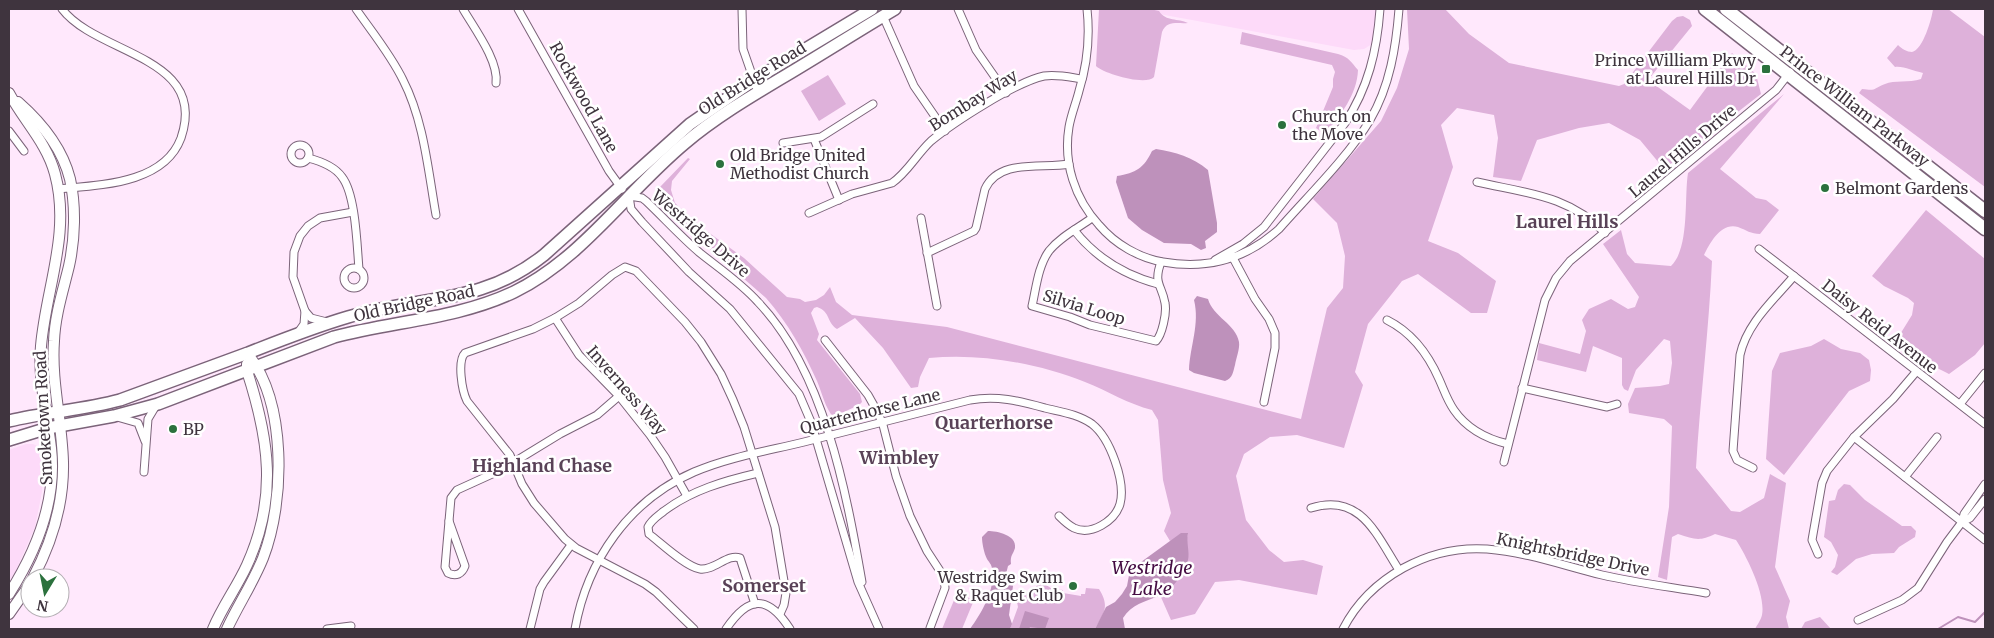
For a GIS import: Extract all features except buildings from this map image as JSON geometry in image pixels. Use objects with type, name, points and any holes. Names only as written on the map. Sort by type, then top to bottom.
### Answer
[{"type":"highway","name":"Prince William Parkway","points":[[1705,9],[1793,70],[1985,211]]},
{"type":"highway","name":"Prince William Parkway","points":[[1726,9],[1793,70],[1985,229]]},
{"type":"main road","name":"Old Bridge Road","points":[[9,440],[48,428],[114,416],[158,404],[251,363],[296,335],[330,322],[358,314],[468,294],[502,282],[544,255],[690,124],[754,80],[872,9]]},
{"type":"main road","name":"Old Bridge Road","points":[[9,421],[120,400],[251,363],[334,337],[362,330],[452,314],[515,292],[563,259],[683,144],[706,126],[758,92],[895,9]]},
{"type":"main road","points":[[251,363],[335,330],[358,314]]},
{"type":"street","points":[[58,189],[143,175],[160,166],[178,146],[183,130],[184,115],[184,105],[178,89],[174,81],[161,68],[88,32],[74,22],[62,9]]},
{"type":"street","points":[[357,9],[397,68],[412,98],[422,134],[436,215]]},
{"type":"street","points":[[463,9],[494,63],[497,78],[496,84]]},
{"type":"street","name":"Rockwood Lane","points":[[518,9],[619,186],[629,196]]},
{"type":"street","points":[[742,9],[744,49],[758,92]]},
{"type":"street","points":[[958,9],[976,50],[1006,93]]},
{"type":"street","points":[[1087,9],[1087,49],[1082,80],[1069,128],[1069,164],[1078,196],[1092,218],[1125,247],[1161,262],[1188,264],[1213,262],[1255,248],[1279,229],[1359,136],[1378,105],[1392,62],[1399,9]]},
{"type":"street","points":[[1232,255],[1268,223],[1354,109],[1372,64],[1380,9]]},
{"type":"street","points":[[883,16],[914,86],[945,131]]},
{"type":"street","name":"Laurel Hills Drive","points":[[1504,462],[1542,309],[1550,288],[1570,262],[1776,90],[1793,70]]},
{"type":"street","name":"Bombay Way","points":[[809,213],[839,200],[892,183],[919,153],[945,131],[1006,93],[1035,79],[1046,76],[1064,76],[1082,80]]},
{"type":"street","name":"Smoketown Road","points":[[9,94],[38,121],[55,144],[66,166],[71,188],[72,243],[59,304],[54,341],[54,379],[63,460],[61,496],[52,537],[38,568]]},
{"type":"street","name":"Smoketown Road","points":[[9,94],[42,143],[55,174],[61,215],[59,248],[47,299],[41,349],[52,465],[48,504],[44,522],[30,558],[9,594]]},
{"type":"street","points":[[783,143],[814,139],[826,135],[873,104]]},
{"type":"street","points":[[9,131],[24,151]]},
{"type":"street","points":[[814,139],[839,200]]},
{"type":"street","points":[[308,158],[330,167],[342,176],[348,187],[353,212],[359,269]]},
{"type":"street","points":[[927,253],[974,231],[985,188],[996,176],[1005,171],[1023,166],[1056,167],[1069,164]]},
{"type":"street","points":[[1478,182],[1564,203],[1586,215],[1605,233]]},
{"type":"street","name":"Westridge Drive","points":[[864,595],[829,435],[824,416],[810,381],[772,318],[746,290],[700,253],[646,201],[642,198],[629,196],[631,208],[642,222],[689,272],[730,309],[790,382],[806,408],[852,565],[864,595],[880,629]]},
{"type":"street","points":[[296,335],[304,324],[305,311],[292,270],[294,252],[300,236],[308,226],[320,218],[353,212]]},
{"type":"street","points":[[920,218],[937,306]]},
{"type":"street","name":"Silvia Loop","points":[[1092,218],[1055,244],[1046,257],[1032,306],[1090,325],[1156,341],[1159,337],[1165,309],[1165,301],[1158,284],[1161,262]]},
{"type":"street","points":[[1074,230],[1092,250],[1111,264],[1132,275],[1158,284]]},
{"type":"street","name":"Daisy Reid Avenue","points":[[1759,249],[1985,424]]},
{"type":"street","points":[[1232,255],[1275,333],[1276,348],[1264,402]]},
{"type":"street","points":[[694,629],[656,592],[645,584],[571,545],[527,494],[508,450],[464,396],[460,360],[464,353],[533,329],[555,318],[579,303],[620,269],[630,267],[685,322],[710,356],[733,400],[772,514],[786,586],[785,601],[780,614]]},
{"type":"street","points":[[1753,468],[1736,460],[1733,451],[1742,349],[1749,330],[1794,276]]},
{"type":"street","points":[[305,311],[315,320],[330,322]]},
{"type":"street","name":"Inverness Way","points":[[555,318],[579,355],[619,396],[650,435],[687,496]]},
{"type":"street","points":[[1387,320],[1407,332],[1425,353],[1440,379],[1447,399],[1462,420],[1485,436],[1508,444]]},
{"type":"street","points":[[825,340],[871,400],[882,422],[896,476],[908,510],[926,551],[944,577],[946,583],[930,628]]},
{"type":"street","points":[[213,629],[239,581],[254,548],[265,500],[267,479],[266,442],[251,363]]},
{"type":"street","points":[[227,629],[263,556],[273,523],[278,490],[279,459],[276,433],[267,392],[251,363]]},
{"type":"street","points":[[1818,554],[1812,540],[1822,483],[1827,471],[1854,437],[1893,399],[1916,372]]},
{"type":"street","points":[[1960,404],[1985,373]]},
{"type":"street","points":[[1522,388],[1607,407],[1617,404]]},
{"type":"street","points":[[449,521],[465,566],[462,572],[455,575],[448,573],[445,567],[449,521],[451,498],[454,493],[514,462],[597,415],[619,396]]},
{"type":"street","name":"Quarterhorse Lane","points":[[575,629],[582,600],[598,560],[608,544],[630,517],[653,496],[678,480],[717,463],[970,400],[998,397],[1022,401],[1084,420],[1097,428],[1110,447],[1119,481],[1120,505],[1108,521],[1091,529],[1074,528],[1059,516]]},
{"type":"street","points":[[144,472],[148,419],[158,404]]},
{"type":"street","points":[[114,416],[138,423],[146,442]]},
{"type":"street","points":[[1854,437],[1985,540]]},
{"type":"street","points":[[1905,477],[1937,437]]},
{"type":"street","points":[[755,604],[740,558],[733,557],[711,568],[700,569],[694,567],[649,534],[648,527],[667,509],[687,496],[712,486],[758,473]]},
{"type":"street","points":[[1858,620],[1902,600],[1918,588],[1985,484]]},
{"type":"street","points":[[1962,522],[1970,518],[1985,499]]},
{"type":"street","points":[[1310,508],[1335,506],[1357,511],[1367,520],[1399,570]]},
{"type":"street","points":[[530,629],[540,590],[571,545]]},
{"type":"street","name":"Knightsbridge Drive","points":[[1343,629],[1365,598],[1382,582],[1399,570],[1422,559],[1448,552],[1488,549],[1503,551],[1640,583],[1706,593]]},
{"type":"street","points":[[9,614],[20,598]]},
{"type":"street","points":[[726,629],[742,610],[755,604],[766,605],[780,614],[790,629]]},
{"type":"street","points":[[327,629],[352,626]]},
{"type":"shaded area","points":[[1099,9],[1150,9],[1159,11],[1165,17],[1188,23],[1173,23],[1164,28],[1154,77],[1134,80],[1107,72],[1096,66]]},
{"type":"shaded area","points":[[1132,9],[1376,9],[1372,44],[1364,49],[1354,50]]},
{"type":"shaded area","points":[[1407,9],[1445,9],[1469,34],[1509,63],[1619,86],[1624,84],[1672,21],[1677,17],[1683,16],[1690,20],[1692,26],[1648,80],[1690,110],[1732,53],[1756,74],[1761,94],[1664,169],[1640,140],[1609,123],[1579,128],[1537,140],[1521,181],[1493,177],[1498,138],[1494,115],[1457,108],[1441,125],[1453,167],[1428,241],[1458,253],[1496,281],[1487,313],[1471,313],[1418,274],[1402,281],[1368,324],[1355,372],[1363,385],[1344,448],[1297,435],[1270,437],[1244,454],[1236,476],[1246,520],[1269,550],[1284,562],[1303,560],[1323,566],[1317,595],[1239,580],[1215,582],[1195,614],[1171,620],[1160,595],[1172,587],[1188,534],[1170,541],[1164,531],[1171,513],[1163,480],[1158,420],[1152,410],[1066,375],[1028,365],[988,358],[929,358],[920,377],[918,387],[911,388],[883,348],[855,318],[837,329],[831,323],[827,314],[817,307],[811,313],[819,334],[817,340],[860,394],[862,402],[833,417],[801,349],[766,298],[661,205],[660,187],[688,158],[690,159],[672,181],[671,190],[675,203],[701,227],[744,258],[787,297],[800,299],[805,302],[816,300],[824,295],[830,287],[836,302],[852,315],[947,327],[1301,419],[1327,308],[1343,288],[1345,256],[1337,223],[1313,199],[1381,121],[1397,88],[1409,49]]},
{"type":"shaded area","points":[[1933,9],[1948,9],[1985,37],[1985,187],[1859,93],[1862,89],[1872,90],[1889,83],[1921,79],[1923,73],[1895,67],[1887,58],[1898,45],[1912,52],[1920,46]]},
{"type":"shaded area","points":[[1242,32],[1342,55],[1350,60],[1358,70],[1355,88],[1342,112],[1325,134],[1316,128],[1333,87],[1335,72],[1332,65],[1240,44]]},
{"type":"shaded area","points":[[828,75],[846,104],[819,121],[801,91]]},
{"type":"shaded area","points":[[1784,94],[1720,169],[1756,198],[1766,200],[1779,210],[1760,234],[1732,226],[1721,230],[1704,255],[1712,261],[1696,468],[1731,511],[1740,512],[1764,498],[1770,474],[1786,483],[1775,567],[1790,601],[1786,617],[1789,629],[1755,629],[1762,615],[1761,597],[1750,566],[1736,540],[1715,534],[1696,539],[1678,534],[1672,537],[1667,580],[1658,577],[1669,507],[1672,426],[1664,419],[1629,413],[1628,404],[1635,388],[1669,384],[1672,363],[1670,341],[1664,339],[1636,370],[1628,391],[1622,385],[1622,358],[1593,346],[1586,372],[1537,360],[1539,343],[1580,354],[1586,331],[1582,320],[1589,309],[1611,299],[1628,309],[1635,307],[1639,297],[1603,244],[1621,230],[1627,254],[1635,263],[1671,266],[1677,258],[1684,235],[1688,173]]},
{"type":"shaded area","points":[[1926,210],[1985,259],[1985,343],[1975,355],[1949,374],[1920,359],[1902,343],[1899,336],[1912,315],[1914,303],[1884,286],[1872,276]]},
{"type":"shaded area","points":[[1824,339],[1841,349],[1860,353],[1869,360],[1871,370],[1870,381],[1849,391],[1784,475],[1766,459],[1772,371],[1780,353],[1811,346]]},
{"type":"shaded area","points":[[26,444],[33,444],[41,448],[44,455],[42,492],[35,527],[15,573],[9,581],[9,450]]},
{"type":"shaded area","points":[[1844,484],[1850,485],[1865,500],[1902,526],[1911,526],[1916,531],[1915,537],[1899,547],[1894,553],[1872,554],[1856,559],[1837,575],[1831,572],[1835,567],[1838,555],[1831,542],[1824,537],[1829,501],[1835,500],[1838,490]]},
{"type":"shaded area","points":[[1038,583],[1045,584],[1052,589],[1063,590],[1063,593],[1081,596],[1081,594],[1085,594],[1086,588],[1099,589],[1105,605],[1103,614],[1095,629],[1010,629],[1018,607],[1018,597],[1036,587]]},
{"type":"shaded area","points":[[957,593],[974,600],[962,629],[942,629]]},
{"type":"shaded area","points":[[1820,617],[1831,629],[1801,629],[1805,622]]},
{"type":"water","points":[[1156,149],[1184,156],[1208,170],[1217,232],[1205,241],[1206,248],[1201,250],[1191,244],[1164,243],[1142,230],[1128,218],[1116,182],[1117,176],[1139,169],[1146,162],[1152,151]]},
{"type":"water","points":[[1197,296],[1208,299],[1215,311],[1234,330],[1237,336],[1239,348],[1234,370],[1228,380],[1225,381],[1189,370],[1196,318],[1194,300]]},
{"type":"water","points":[[988,531],[1006,535],[1015,544],[1011,564],[1008,566],[1006,574],[1013,586],[1009,615],[1012,624],[1010,629],[970,629],[983,609],[992,585],[992,568],[985,554],[982,539]]},
{"type":"water","name":"Westridge Lake","points":[[1181,533],[1188,533],[1188,557],[1184,571],[1173,586],[1159,596],[1130,610],[1123,618],[1125,629],[1095,629],[1106,607],[1115,602],[1127,586],[1130,570]]},
{"type":"water","points":[[1025,611],[1049,618],[1045,629],[1030,627],[1029,629],[1019,629]]},
{"type":"waterway","points":[[1938,629],[1958,617],[1975,622],[1985,612]]},
{"type":"place","name":"Prince William Pkwy at Laurel Hills Dr","points":[[1766,69]]},
{"type":"place","name":"Church on the Move","points":[[1282,125]]},
{"type":"place","name":"Old Bridge United Methodist Church","points":[[720,164]]},
{"type":"place","name":"Belmont Gardens","points":[[1825,188]]},
{"type":"place","name":"BP","points":[[173,429]]},
{"type":"place","name":"Westridge Swim & Raquet Club","points":[[1073,586]]},
{"type":"district","name":"Laurel Hills","points":[[1567,221]]},
{"type":"district","name":"Quarterhorse","points":[[994,422]]},
{"type":"district","name":"Wimbley","points":[[899,457]]},
{"type":"district","name":"Highland Chase","points":[[542,465]]},
{"type":"district","name":"Somerset","points":[[764,585]]}]
